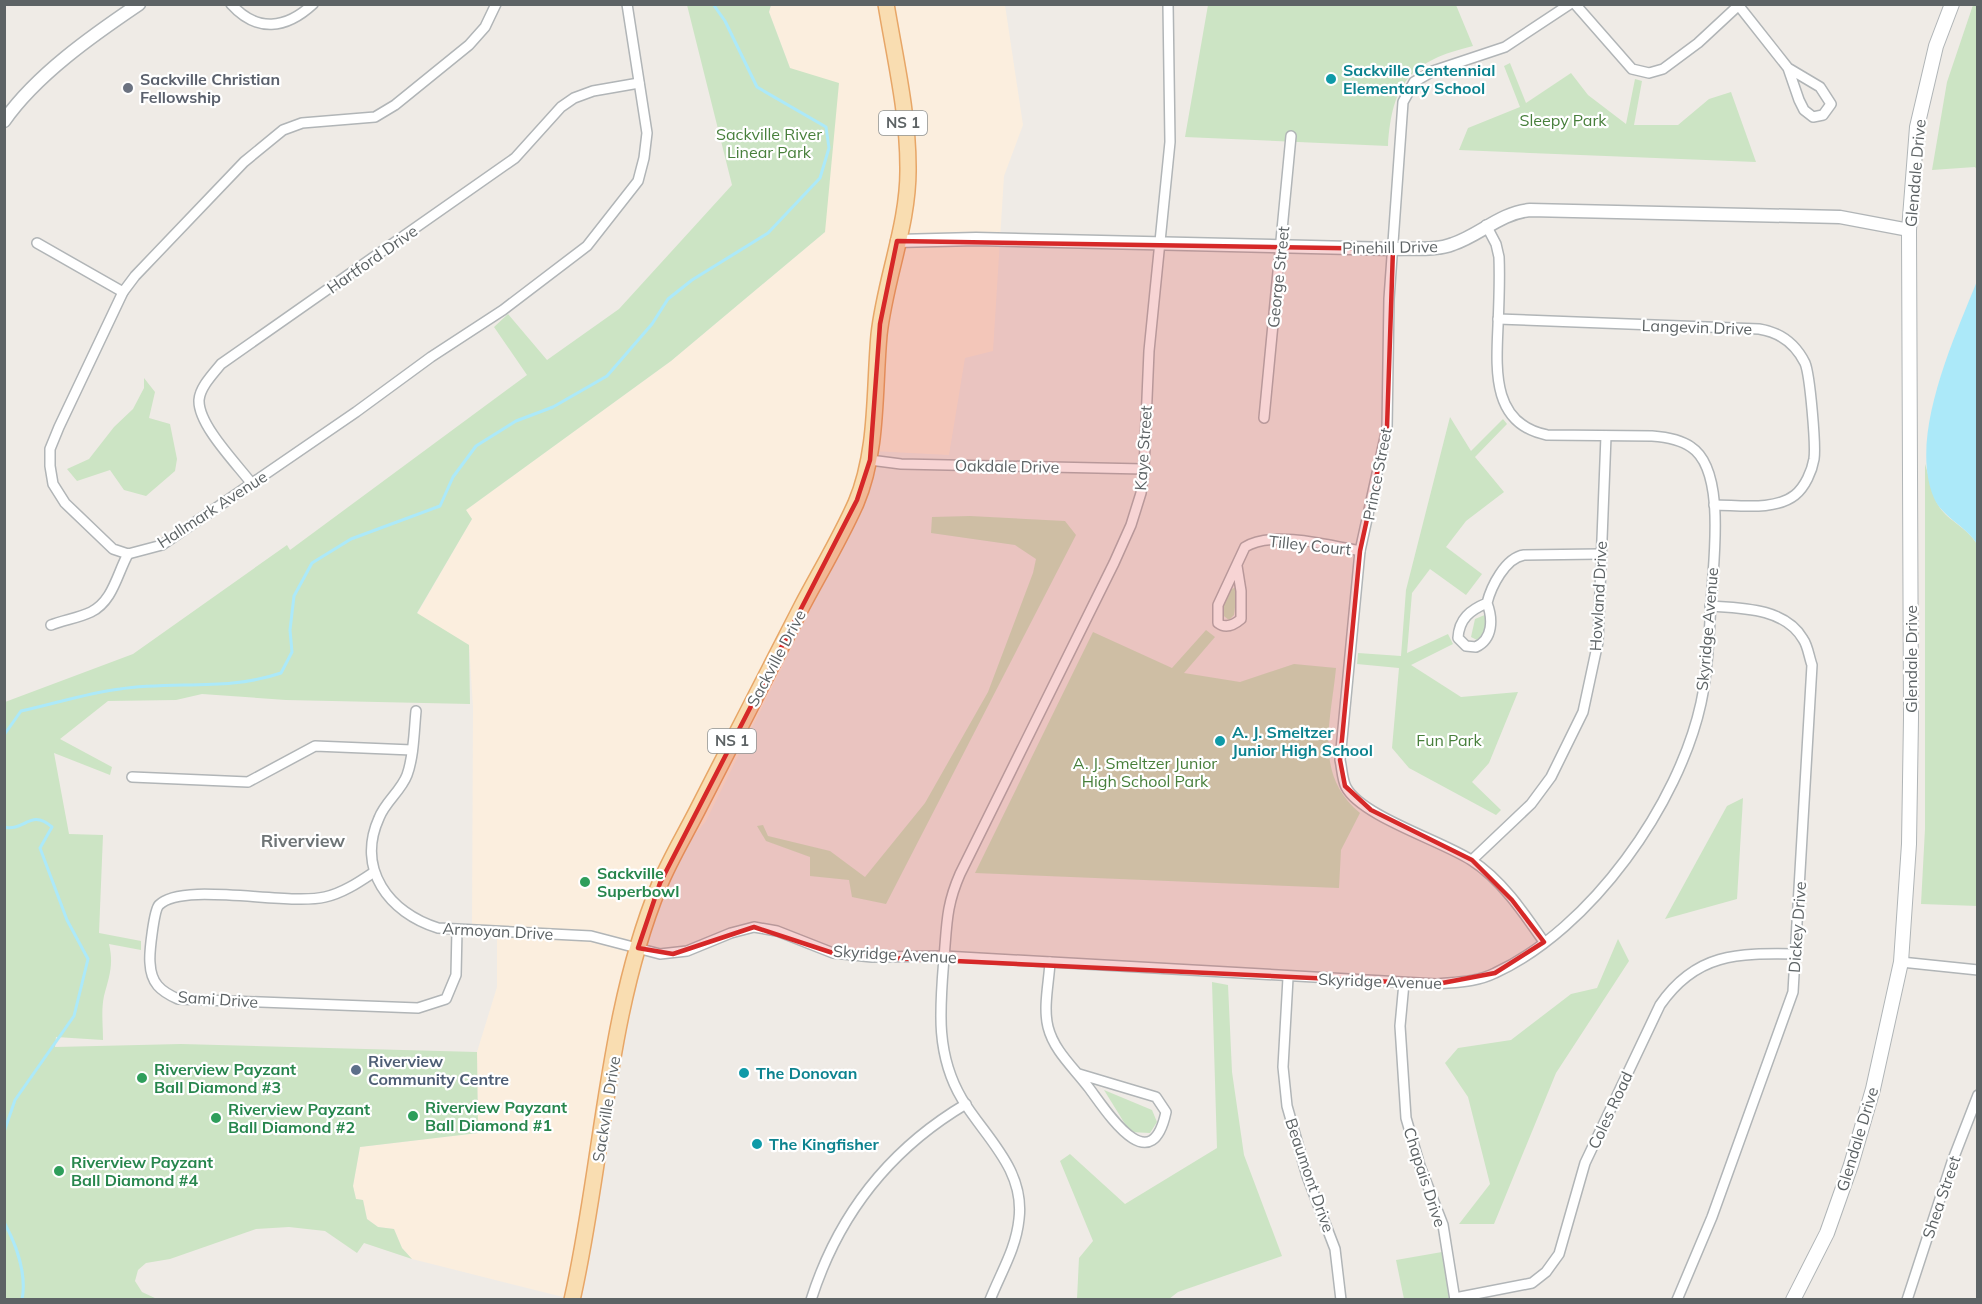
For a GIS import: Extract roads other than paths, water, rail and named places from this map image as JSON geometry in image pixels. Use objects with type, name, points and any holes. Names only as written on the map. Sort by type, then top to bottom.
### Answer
[{"type":"main road","name":"Sackville Drive","points":[[572,1299],[589,1218],[625,1000],[638,948],[660,884],[838,540],[857,500],[870,460],[880,324],[904,209],[908,167],[897,62],[886,4]]},
{"type":"main road","name":"Glendale Drive","points":[[1792,1299],[1827,1233],[1851,1165],[1873,1089],[1901,962],[1909,844],[1911,718],[1910,230],[1917,127],[1936,46],[1952,4]]},
{"type":"street","points":[[4,121],[12,110],[65,60],[99,31],[139,4]]},
{"type":"street","points":[[231,4],[242,16],[273,25],[290,21],[313,4]]},
{"type":"street","points":[[51,625],[90,613],[102,604],[110,595],[128,554],[113,549],[101,540],[65,503],[53,484],[50,466],[50,449],[59,427],[123,292],[135,276],[244,162],[283,130],[302,123],[375,117],[396,105],[468,45],[485,27],[496,4]]},
{"type":"street","name":"Hallmark Avenue","points":[[128,554],[162,545],[431,357],[503,310],[587,246],[638,181],[647,134],[627,4]]},
{"type":"street","name":"Kaye Street","points":[[990,1299],[1013,1250],[1020,1218],[1018,1199],[1006,1160],[966,1104],[950,1074],[940,1032],[947,905],[1114,563],[1131,525],[1141,493],[1149,351],[1158,243],[1170,142],[1168,4]]},
{"type":"street","name":"Prince Street","points":[[1544,942],[1512,900],[1472,860],[1371,810],[1354,798],[1345,786],[1340,760],[1360,551],[1387,428],[1389,299],[1403,102],[1414,82],[1433,71],[1505,47],[1570,4]]},
{"type":"street","points":[[1575,4],[1632,69],[1649,73],[1663,69],[1739,5],[1788,68],[1804,110],[1813,117],[1823,115],[1831,104],[1828,95],[1808,78],[1788,68]]},
{"type":"street","name":"Hartford Drive","points":[[252,484],[202,418],[199,399],[205,384],[221,364],[515,158],[567,102],[593,91],[639,83]]},
{"type":"street","name":"George Street","points":[[1264,418],[1291,136]]},
{"type":"street","name":"Pinehill Drive","points":[[897,241],[976,239],[1393,249],[1451,245],[1486,225],[1519,211],[1530,210],[1840,217],[1910,230]]},
{"type":"street","name":"Skyridge Avenue","points":[[638,948],[660,954],[673,954],[753,927],[777,931],[833,953],[873,957],[944,956],[1288,978],[1437,984],[1476,980],[1518,960],[1544,942],[1599,890],[1648,828],[1668,794],[1701,703],[1709,651],[1713,483],[1700,455],[1691,446],[1668,438],[1547,435],[1532,432],[1520,425],[1504,403],[1498,386],[1499,257],[1486,225]]},
{"type":"street","points":[[37,243],[123,292]]},
{"type":"street","name":"Langevin Drive","points":[[1498,319],[1759,329],[1772,331],[1784,337],[1805,364],[1808,377],[1814,459],[1807,480],[1795,496],[1784,502],[1770,505],[1714,505]]},
{"type":"street","name":"Howland Drive","points":[[1472,860],[1538,795],[1551,777],[1583,712],[1598,642],[1606,436]]},
{"type":"street","name":"Oakdale Drive","points":[[870,460],[901,464],[1144,469]]},
{"type":"street","name":"Tilley Court","points":[[1237,566],[1241,591],[1241,619],[1232,626],[1224,626],[1218,622],[1218,605],[1245,547],[1261,540],[1315,543],[1360,551]]},
{"type":"street","points":[[1487,603],[1467,613],[1461,624],[1458,638],[1466,646],[1476,647],[1488,637],[1491,618],[1487,603],[1494,583],[1509,563],[1518,556],[1600,554]]},
{"type":"street","name":"Dickey Drive","points":[[1677,1299],[1704,1238],[1786,1015],[1792,992],[1812,665],[1804,639],[1788,622],[1771,614],[1710,606]]},
{"type":"street","name":"Armoyan Drive","points":[[416,711],[407,775],[379,817],[372,838],[374,872],[399,910],[420,923],[457,930],[591,936],[638,948]]},
{"type":"street","points":[[132,777],[248,782],[315,746],[412,750]]},
{"type":"street","name":"Sami Drive","points":[[374,872],[345,890],[326,897],[303,900],[188,893],[164,900],[157,907],[149,961],[153,980],[162,992],[178,999],[418,1008],[446,999],[454,985],[457,930]]},
{"type":"street","name":"Coles Road","points":[[1455,1299],[1532,1283],[1546,1272],[1559,1254],[1585,1163],[1660,1005],[1673,986],[1692,970],[1714,960],[1738,955],[1796,954]]},
{"type":"street","points":[[1050,962],[1047,1026],[1067,1063],[1079,1074],[1120,1129],[1132,1140],[1139,1143],[1152,1139],[1162,1131],[1166,1112],[1156,1097],[1079,1074]]},
{"type":"street","points":[[1901,962],[1977,970]]},
{"type":"street","name":"Beaumont Drive","points":[[1288,978],[1283,1067],[1287,1106],[1303,1165],[1335,1249],[1341,1299]]},
{"type":"street","name":"Chapais Drive","points":[[1404,983],[1400,1026],[1406,1118],[1420,1166],[1443,1225],[1455,1299]]},
{"type":"street","name":"Shea Street","points":[[1907,1299],[1952,1162],[1977,1095]]},
{"type":"street","points":[[811,1299],[820,1270],[860,1197],[886,1166],[914,1141],[937,1121],[966,1104]]},
{"type":"water","points":[[1977,281],[1977,544],[1943,511],[1934,498],[1927,474],[1927,447],[1930,418],[1937,388]]},
{"type":"waterway","points":[[4,735],[21,711],[83,696],[140,687],[242,682],[281,673],[292,652],[290,630],[294,596],[312,563],[351,539],[440,506],[453,477],[476,446],[516,421],[553,407],[607,376],[652,324],[668,299],[692,280],[768,233],[820,178],[829,148],[826,127],[757,87],[725,21],[713,4]]},
{"type":"waterway","points":[[4,827],[11,828],[33,820],[44,822],[52,827],[40,848],[67,920],[88,959],[74,1016],[15,1100],[4,1132]]},
{"type":"waterway","points":[[4,1222],[13,1240],[22,1270],[22,1300]]},
{"type":"place","name":"Sackville Centennial Elementary School","points":[[1331,79]]},
{"type":"place","name":"Sackville Christian Fellowship","points":[[128,88]]},
{"type":"place","name":"A. J. Smeltzer Junior High School","points":[[1220,741]]},
{"type":"place","name":"Sackville Superbowl","points":[[585,882]]},
{"type":"place","name":"Riverview Community Centre","points":[[356,1070]]},
{"type":"place","name":"The Donovan","points":[[744,1073]]},
{"type":"place","name":"Riverview Payzant Ball Diamond #3","points":[[142,1078]]},
{"type":"place","name":"Riverview Payzant Ball Diamond #1","points":[[413,1116]]},
{"type":"place","name":"Riverview Payzant Ball Diamond #2","points":[[216,1118]]},
{"type":"place","name":"The Kingfisher","points":[[757,1144]]},
{"type":"place","name":"Riverview Payzant Ball Diamond #4","points":[[59,1171]]},
{"type":"district","name":"Riverview","points":[[303,841]]},
{"type":"park label","name":"Sleepy Park","points":[[1563,120]]},
{"type":"park label","name":"Sackville River Linear Park","points":[[769,143]]},
{"type":"park label","name":"Fun Park","points":[[1449,740]]},
{"type":"park label","name":"A. J. Smeltzer Junior High School Park","points":[[1145,772]]}]
